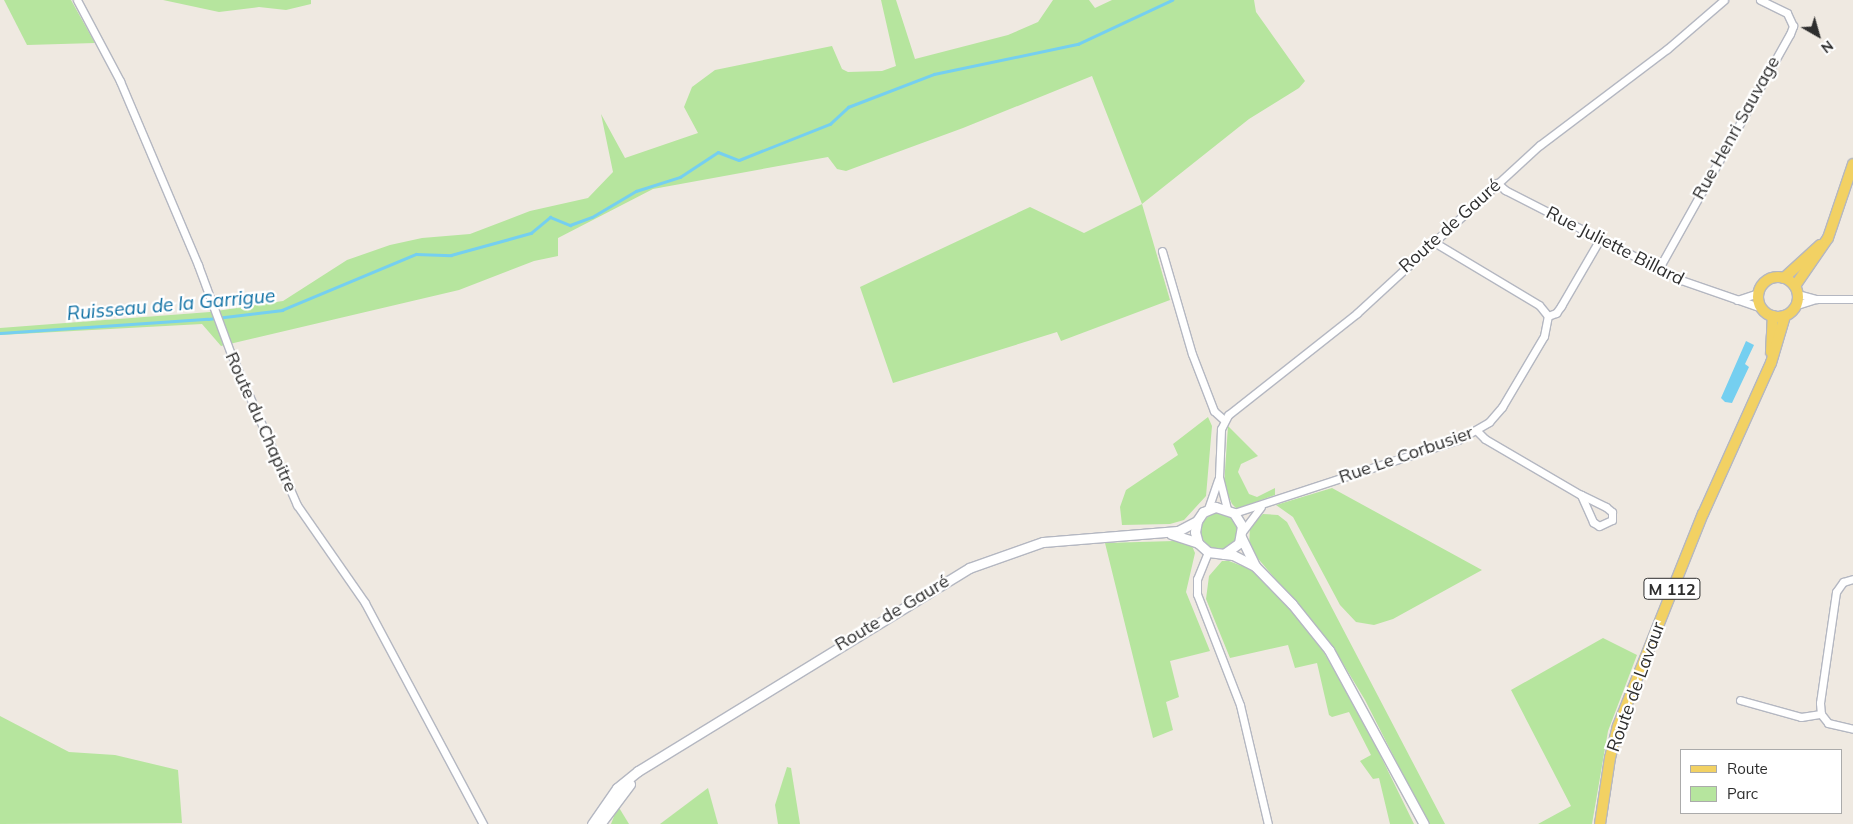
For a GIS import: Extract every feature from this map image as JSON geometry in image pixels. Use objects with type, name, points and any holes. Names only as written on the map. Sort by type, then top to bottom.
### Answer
[{"type":"main road","points":[[1828,238],[1784,278],[1768,280],[1759,293],[1762,308],[1773,316],[1786,316],[1828,238],[1853,164]]},
{"type":"main road","points":[[1784,278],[1797,295]]},
{"type":"main road","name":"Route de Lavaur","points":[[1771,363],[1773,316]]},
{"type":"main road","name":"Route de Lavaur","points":[[1600,824],[1610,758],[1618,726],[1703,514],[1771,363],[1786,316]]},
{"type":"street","name":"Route du Chapitre","points":[[77,0],[120,81],[198,265],[230,354],[297,505],[365,603],[483,824]]},
{"type":"street","name":"Route de Gauré","points":[[1224,420],[1357,313],[1432,241],[1556,132],[1660,54],[1724,0]]},
{"type":"street","name":"Rue Henri Sauvage","points":[[1658,270],[1790,34],[1793,26],[1787,13],[1760,0]]},
{"type":"street","name":"Rue Juliette Billard","points":[[1498,183],[1505,190],[1658,270],[1762,308]]},
{"type":"street","points":[[1432,241],[1539,304],[1548,316],[1556,313],[1561,306],[1600,240]]},
{"type":"street","points":[[1162,251],[1192,354],[1214,411],[1224,420],[1219,478],[1208,509],[1197,521],[1195,532],[1198,543],[1208,552],[1224,554],[1255,566]]},
{"type":"street","points":[[1737,300],[1759,293]]},
{"type":"street","points":[[1797,295],[1816,299],[1853,299]]},
{"type":"street","name":"Rue Le Corbusier","points":[[1231,511],[1261,506],[1458,440],[1477,431],[1494,417],[1508,398],[1544,336],[1548,316]]},
{"type":"street","points":[[1477,431],[1485,440],[1581,495],[1606,507],[1612,512],[1612,520],[1603,526],[1593,522],[1581,495]]},
{"type":"street","points":[[1219,478],[1255,566],[1292,604],[1329,650],[1424,824]]},
{"type":"street","points":[[1224,554],[1235,548],[1261,506]]},
{"type":"street","points":[[1208,509],[1231,511]]},
{"type":"street","name":"Route de Gauré","points":[[592,824],[618,788],[647,766],[918,597],[977,564],[1043,542],[1097,535],[1164,533],[1178,531],[1197,521]]},
{"type":"street","name":"Route de Gauré","points":[[1164,533],[1198,543]]},
{"type":"street","points":[[1208,552],[1198,579],[1197,594],[1240,706],[1268,824]]},
{"type":"street","points":[[1820,714],[1836,592],[1844,582],[1853,579]]},
{"type":"street","points":[[1740,700],[1801,717],[1820,714],[1835,726],[1853,729]]},
{"type":"street","name":"Route de Gauré","points":[[600,824],[625,789],[647,766]]},
{"type":"green space","points":[[4,0],[71,0],[95,43],[27,45]]},
{"type":"green space","points":[[163,0],[311,0],[311,4],[286,10],[259,7],[219,12]]},
{"type":"green space","points":[[881,0],[896,0],[915,59],[1008,35],[1038,22],[1053,0],[1089,0],[1095,8],[1112,0],[1254,0],[1256,12],[1305,81],[1299,88],[1249,119],[1142,204],[1092,76],[963,128],[846,171],[837,169],[828,157],[653,189],[558,238],[558,256],[534,261],[459,290],[221,346],[202,324],[0,335],[0,328],[210,312],[283,301],[347,260],[390,245],[422,238],[470,234],[530,211],[588,198],[613,172],[601,114],[625,158],[698,133],[684,107],[692,87],[715,70],[832,46],[842,69],[848,72],[882,71],[896,66]]},
{"type":"green space","points":[[1142,204],[1170,300],[1061,341],[1057,332],[893,383],[860,287],[1030,207],[1084,233]]},
{"type":"green space","points":[[1208,417],[1212,426],[1206,496],[1184,520],[1170,524],[1122,525],[1120,507],[1126,490],[1178,455],[1173,444]]},
{"type":"green space","points":[[1228,426],[1258,456],[1241,464],[1238,472],[1249,494],[1257,497],[1275,488],[1275,495],[1237,509],[1232,504],[1224,486]]},
{"type":"green space","points":[[1332,488],[1482,570],[1393,619],[1374,625],[1356,622],[1340,605],[1293,517],[1276,505]]},
{"type":"green space","points":[[1219,513],[1231,519],[1237,531],[1231,543],[1219,549],[1207,543],[1201,531],[1207,519]]},
{"type":"green space","points":[[1263,514],[1278,515],[1287,522],[1445,824],[1428,824],[1365,700],[1333,647],[1249,548],[1250,525]]},
{"type":"green space","points":[[1174,541],[1192,546],[1195,553],[1186,592],[1210,651],[1170,661],[1179,697],[1166,702],[1173,730],[1153,738],[1105,543]]},
{"type":"green space","points":[[1222,561],[1229,561],[1250,569],[1269,585],[1316,639],[1362,718],[1414,824],[1390,824],[1379,778],[1373,779],[1360,761],[1371,755],[1349,712],[1332,717],[1329,715],[1317,663],[1295,668],[1288,645],[1230,658],[1206,599],[1209,576]]},
{"type":"green space","points":[[1603,638],[1637,655],[1608,731],[1592,824],[1538,824],[1571,806],[1511,690]]},
{"type":"green space","points":[[0,716],[69,752],[115,755],[178,770],[182,823],[0,824]]},
{"type":"green space","points":[[787,767],[791,768],[800,824],[778,824],[775,805]]},
{"type":"green space","points":[[708,788],[718,824],[660,824]]},
{"type":"green space","points":[[618,806],[629,824],[611,824]]},
{"type":"water","points":[[1746,341],[1754,345],[1745,364],[1749,367],[1732,403],[1725,402],[1721,398]]},
{"type":"waterway","name":"Ruisseau de la Garrigue","points":[[0,333],[208,319],[282,310],[416,254],[451,255],[531,233],[550,217],[570,225],[592,217],[636,191],[680,177],[718,152],[739,160],[830,124],[848,107],[934,74],[1078,44],[1172,0]]}]
